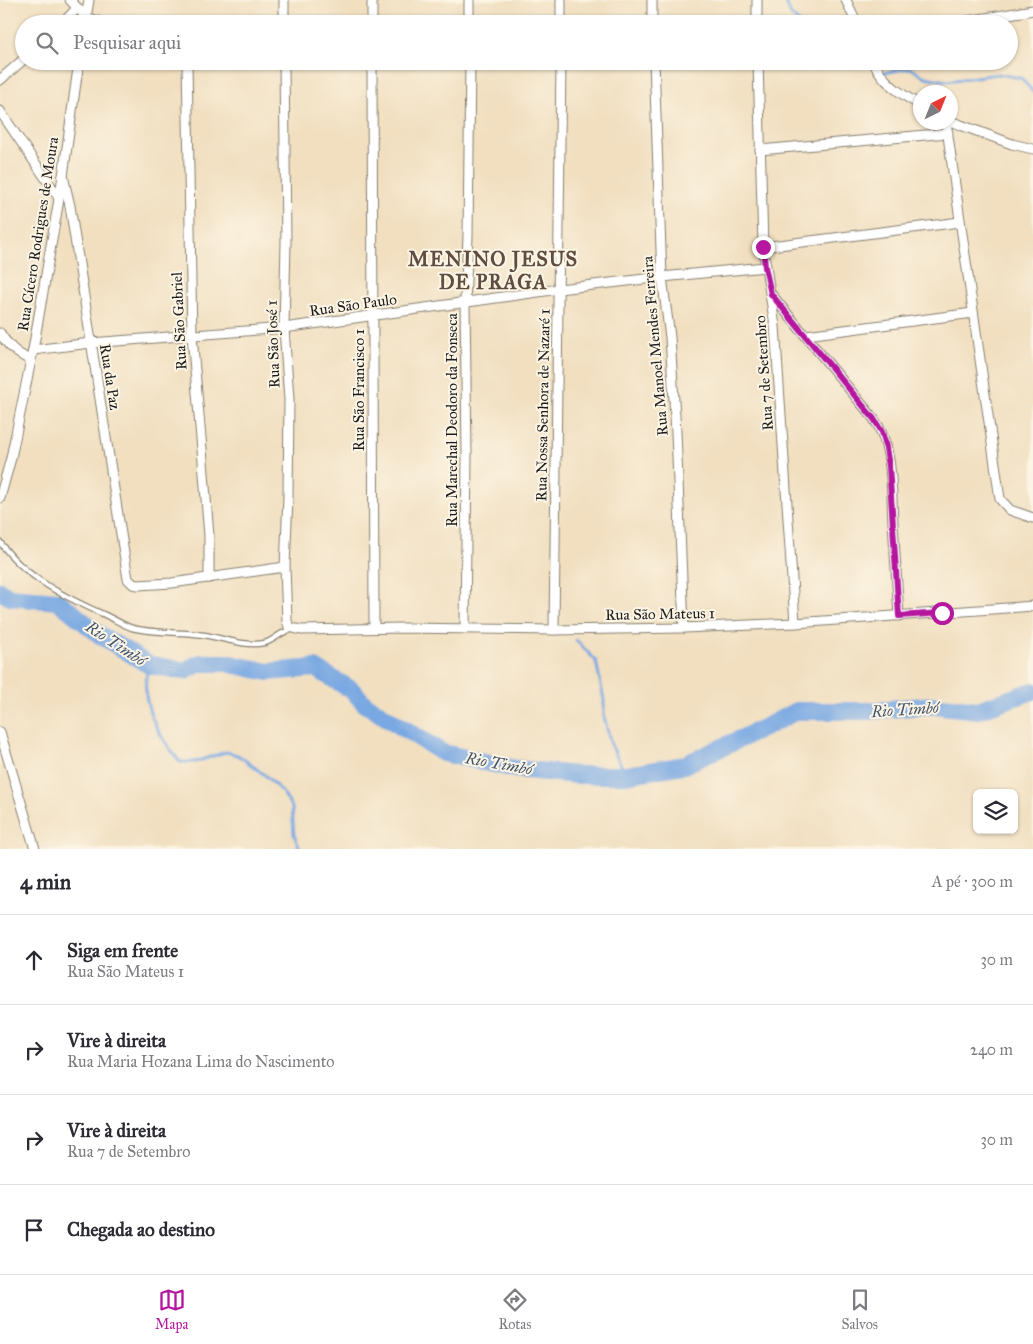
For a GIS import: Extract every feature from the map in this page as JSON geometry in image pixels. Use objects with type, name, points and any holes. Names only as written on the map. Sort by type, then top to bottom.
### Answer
[{"type":"street","points":[[70,0],[81,15]]},
{"type":"street","points":[[86,15],[89,0]]},
{"type":"street","points":[[284,0],[284,15]]},
{"type":"street","points":[[372,0],[372,15]]},
{"type":"street","points":[[469,0],[469,15]]},
{"type":"street","points":[[561,0],[561,15]]},
{"type":"street","points":[[652,0],[652,15]]},
{"type":"street","points":[[757,0],[757,15]]},
{"type":"street","points":[[846,0],[852,15]]},
{"type":"street","points":[[70,15],[76,8]]},
{"type":"street","points":[[1003,15],[1033,10]]},
{"type":"street","points":[[0,80],[15,68]]},
{"type":"street","name":"Rua Cícero Rodrigues de Moura","points":[[0,498],[15,440],[33,350],[63,176],[78,70]]},
{"type":"street","name":"Rua São Gabriel","points":[[187,70],[192,336],[207,511],[209,578]]},
{"type":"street","name":"Rua São José 1","points":[[284,70],[286,242],[284,328],[289,399],[285,567],[291,627]]},
{"type":"street","name":"Rua São Francisco 1","points":[[372,70],[374,628]]},
{"type":"street","name":"Rua Marechal Deodoro da Fonseca","points":[[465,628],[467,465],[465,303],[468,236],[470,70]]},
{"type":"street","name":"Rua Nossa Senhora de Nazaré 1","points":[[554,630],[561,70]]},
{"type":"street","name":"Rua Manoel Mendes Ferreira","points":[[654,70],[662,277],[670,337],[676,432],[684,628]]},
{"type":"street","name":"Rua 7 de Setembro","points":[[758,70],[763,247],[775,326],[795,623]]},
{"type":"street","points":[[877,70],[889,85],[913,100]]},
{"type":"street","points":[[0,111],[59,198]]},
{"type":"street","points":[[958,124],[1012,144],[1033,149]]},
{"type":"street","points":[[947,130],[1000,499],[1010,510],[1033,518]]},
{"type":"street","points":[[760,150],[948,133]]},
{"type":"street","name":"Rua da Paz","points":[[63,176],[70,206],[128,578],[131,582],[142,585],[209,578]]},
{"type":"street","points":[[763,247],[960,222]]},
{"type":"street","name":"Rua São Paulo","points":[[33,350],[90,343],[284,328],[373,317],[559,289],[765,267]]},
{"type":"street","points":[[771,294],[874,419],[882,432],[889,466],[899,616]]},
{"type":"street","points":[[806,335],[973,313]]},
{"type":"street","points":[[0,333],[3,344],[30,360]]},
{"type":"street","points":[[209,578],[285,567]]},
{"type":"street","name":"Rua São Mateus 1","points":[[291,627],[554,630],[684,628],[795,623],[1033,606]]},
{"type":"street","points":[[0,732],[3,752],[35,849]]},
{"type":"lane","points":[[0,542],[7,552],[32,575],[82,604],[130,627],[151,632],[201,634],[265,643],[291,627]]},
{"type":"waterway","points":[[785,0],[791,15]]},
{"type":"waterway","points":[[883,73],[899,70]]},
{"type":"waterway","points":[[913,70],[925,77],[947,81],[998,74],[1021,78],[1033,92]]},
{"type":"waterway","name":"Rio Timbó","points":[[0,591],[10,597],[58,601],[100,635],[149,665],[185,671],[200,663],[226,663],[268,672],[315,668],[352,690],[365,704],[443,753],[516,769],[577,775],[626,775],[684,765],[796,711],[868,711],[933,705],[978,710],[1033,691]]},
{"type":"waterway","points":[[576,640],[596,661],[604,700],[604,716],[611,745],[626,775]]},
{"type":"waterway","points":[[149,665],[146,678],[146,692],[152,717],[164,741],[180,762],[195,762],[226,752],[238,755],[266,776],[283,793],[292,808],[294,835],[300,849]]},
{"type":"district","name":"MENINO JESUS DE PRAGA","points":[[493,270]]},
{"type":"route","points":[[763,247],[771,294],[856,396],[882,432],[889,466],[899,616],[942,613]]}]
